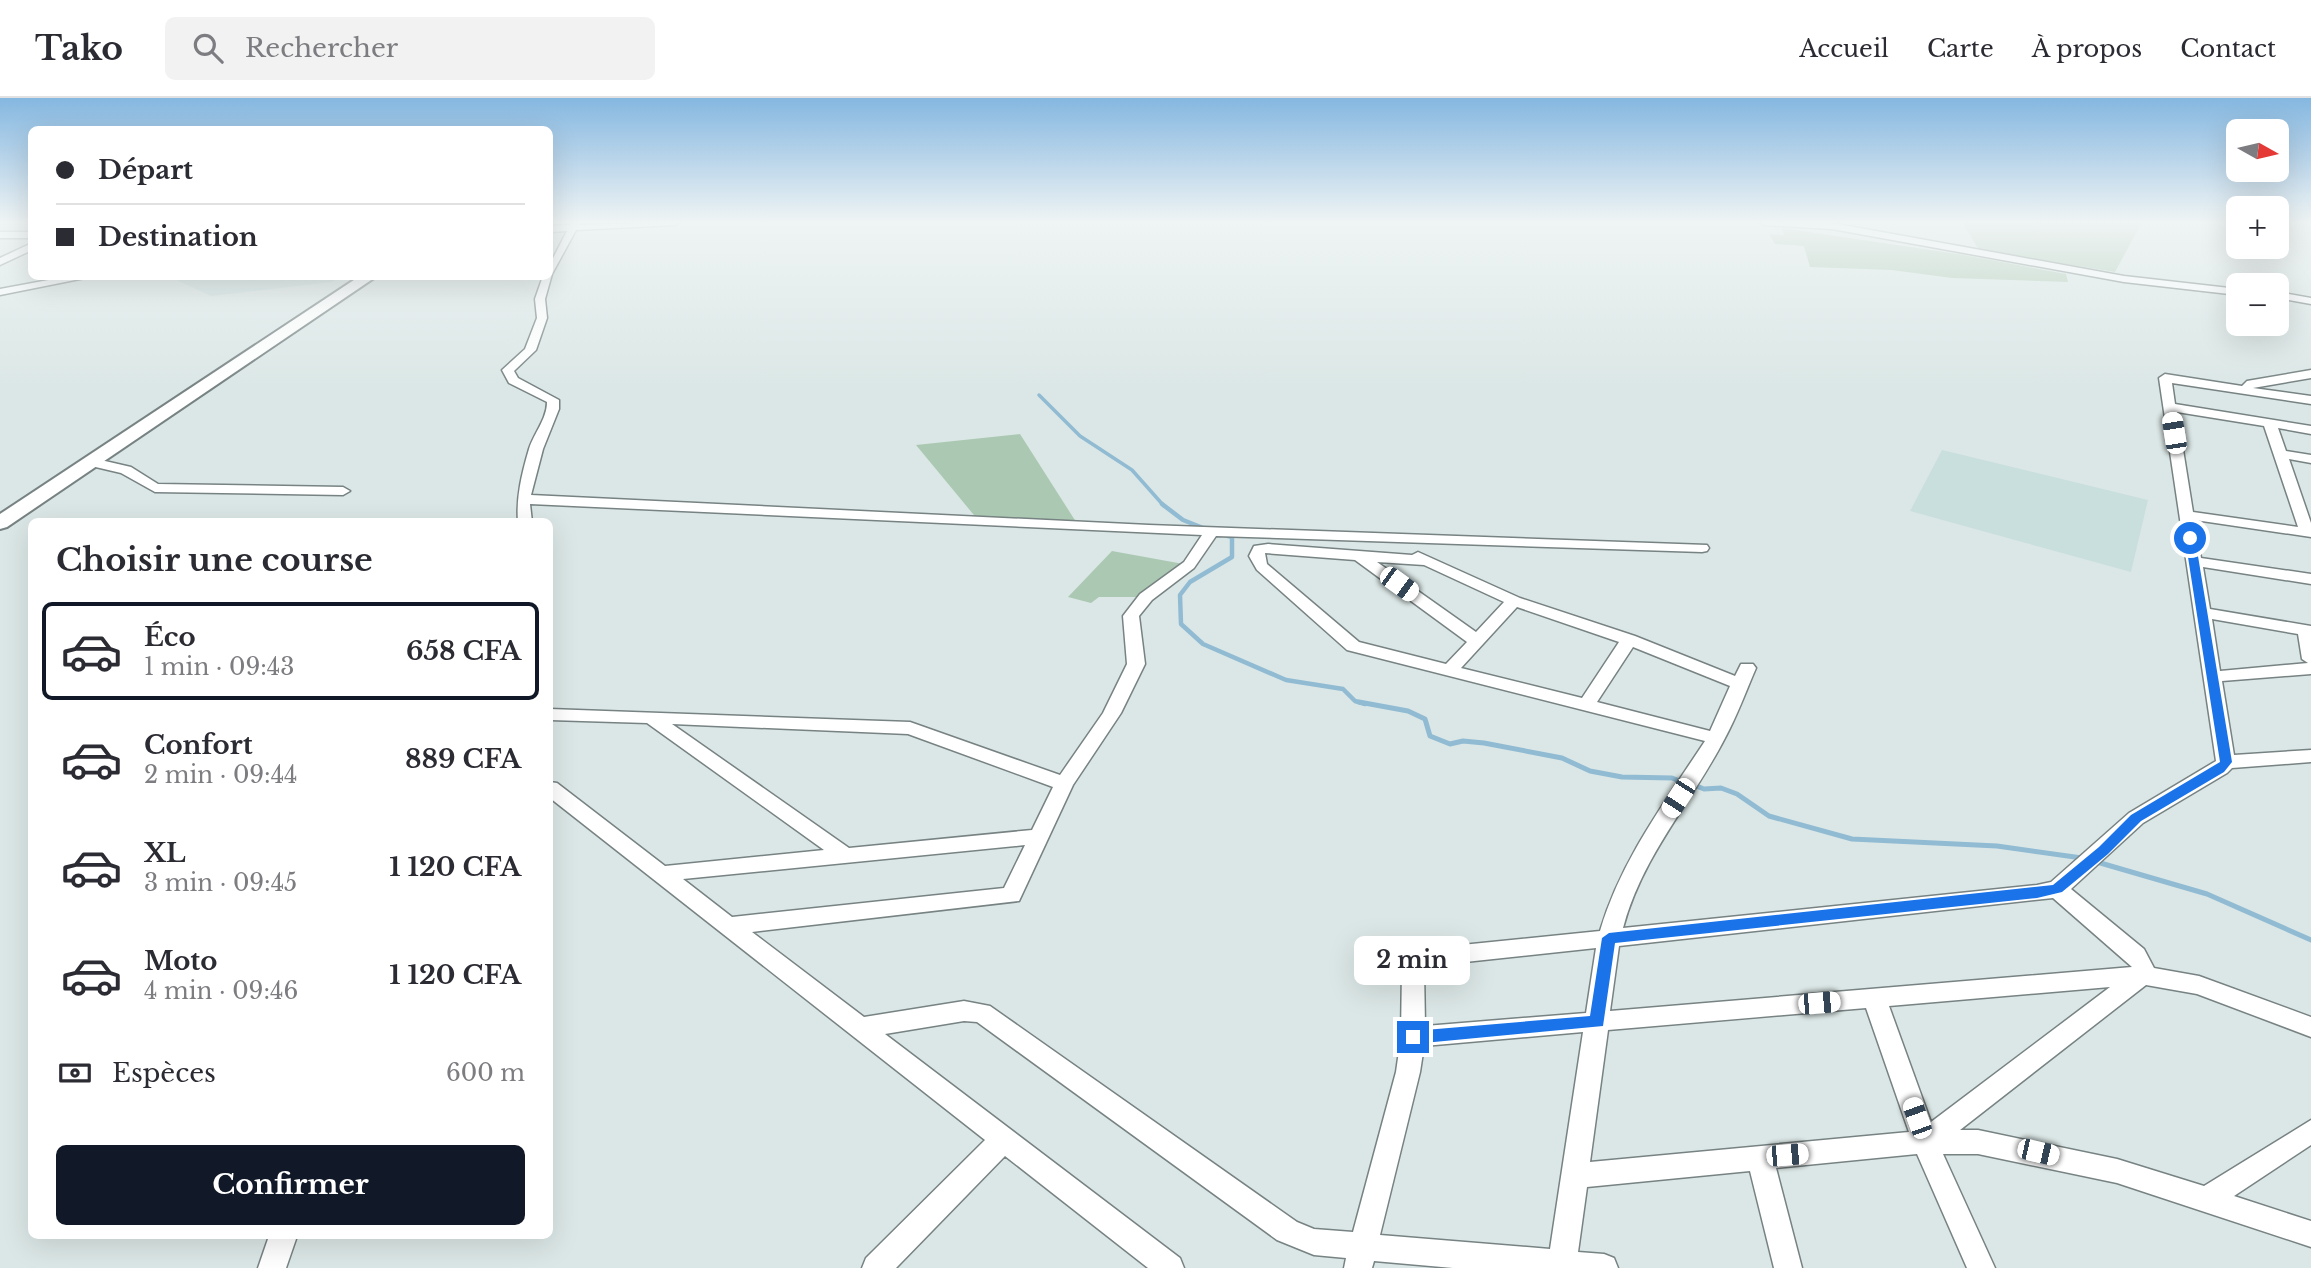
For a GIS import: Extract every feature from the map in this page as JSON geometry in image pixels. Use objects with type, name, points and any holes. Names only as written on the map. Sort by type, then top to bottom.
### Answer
[{"type":"main road","points":[[0,523],[364,280]]},
{"type":"street","points":[[0,283],[26,277]]},
{"type":"street","points":[[2111,277],[2226,291]]},
{"type":"street","points":[[0,292],[68,280]]},
{"type":"street","points":[[525,518],[523,499],[536,449],[553,409],[553,400],[513,380],[508,370],[530,350],[542,318],[540,299],[547,280]]},
{"type":"street","points":[[2289,297],[2311,301]]},
{"type":"street","points":[[2234,387],[2311,373]]},
{"type":"street","points":[[2226,762],[2165,378],[2311,400]]},
{"type":"street","points":[[2169,407],[2311,430]]},
{"type":"street","points":[[2187,515],[2309,533],[2270,424]]},
{"type":"street","points":[[2280,454],[2311,459]]},
{"type":"street","points":[[92,462],[126,470],[155,488],[343,491]]},
{"type":"street","points":[[2294,495],[2311,498]]},
{"type":"street","points":[[523,499],[1212,531],[1702,548]]},
{"type":"street","points":[[728,926],[1011,895],[1063,784],[1112,713],[1136,664],[1131,616],[1146,597],[1189,565],[1212,531]]},
{"type":"street","points":[[1399,547],[1514,601],[1744,676],[1716,738],[1644,850],[1621,896],[1609,938],[1562,1264]]},
{"type":"street","points":[[1426,561],[1268,548],[1259,549],[1256,553],[1257,561],[1262,567],[1353,646],[1716,738]]},
{"type":"street","points":[[1360,556],[1477,641]]},
{"type":"street","points":[[2194,561],[2311,579]]},
{"type":"street","points":[[1449,671],[1514,601]]},
{"type":"street","points":[[2202,613],[2309,630],[2311,659]]},
{"type":"street","points":[[1586,706],[1629,640]]},
{"type":"street","points":[[2212,677],[2311,668]]},
{"type":"street","points":[[553,713],[910,728],[1063,784]]},
{"type":"street","points":[[650,718],[845,855]]},
{"type":"street","points":[[1361,1257],[1408,1072],[1413,1037],[1413,966],[1422,958],[2057,889],[2136,818],[2220,769],[2226,762],[2311,756]]},
{"type":"street","points":[[553,790],[1171,1268]]},
{"type":"street","points":[[661,874],[1039,835]]},
{"type":"street","points":[[2057,889],[2136,955],[2143,966],[2143,975]]},
{"type":"street","points":[[1413,1037],[2143,975],[2199,985],[2311,1027]]},
{"type":"street","points":[[1925,1142],[2143,975]]},
{"type":"street","points":[[1874,998],[1925,1142],[1981,1268]]},
{"type":"street","points":[[859,1028],[964,1011],[982,1013],[1287,1231],[1314,1242],[1361,1257],[1604,1268]]},
{"type":"street","points":[[2206,1200],[2311,1131]]},
{"type":"street","points":[[876,1268],[1004,1139]]},
{"type":"street","points":[[1575,1176],[1925,1142],[1978,1142],[2038,1152],[2117,1171],[2311,1234]]},
{"type":"street","points":[[1760,1157],[1788,1268]]},
{"type":"street","points":[[272,1268],[282,1239]]},
{"type":"shaded area","points":[[176,280],[335,280],[332,282],[211,296]]},
{"type":"shaded area","points":[[1942,450],[2148,500],[2131,572],[1910,511]]},
{"type":"green space","points":[[1942,277],[2067,277],[2068,282]]},
{"type":"green space","points":[[1020,434],[1078,525],[978,520],[916,445]]},
{"type":"green space","points":[[1112,551],[1189,565],[1146,597],[1099,597],[1091,603],[1068,597]]},
{"type":"waterway","points":[[1039,395],[1080,436],[1132,470],[1163,505]]},
{"type":"waterway","points":[[1163,505],[1183,520],[1203,528]]},
{"type":"waterway","points":[[1224,535],[1232,537],[1232,557],[1190,582],[1180,595],[1181,624],[1203,644],[1286,680],[1343,689],[1355,701],[1365,704]]},
{"type":"waterway","points":[[1359,702],[1408,711],[1425,719],[1430,736],[1450,744],[1463,741],[1484,743],[1562,758],[1590,771],[1622,777],[1672,778],[1682,782]]},
{"type":"waterway","points":[[1694,785],[1704,789],[1721,788],[1737,794],[1769,816],[1852,839],[1997,846],[2082,858]]},
{"type":"waterway","points":[[2097,862],[2207,894],[2311,940]]},
{"type":"route","points":[[1413,1037],[1597,1022],[1609,938],[2057,889],[2136,818],[2220,769],[2226,762],[2190,538]]}]
